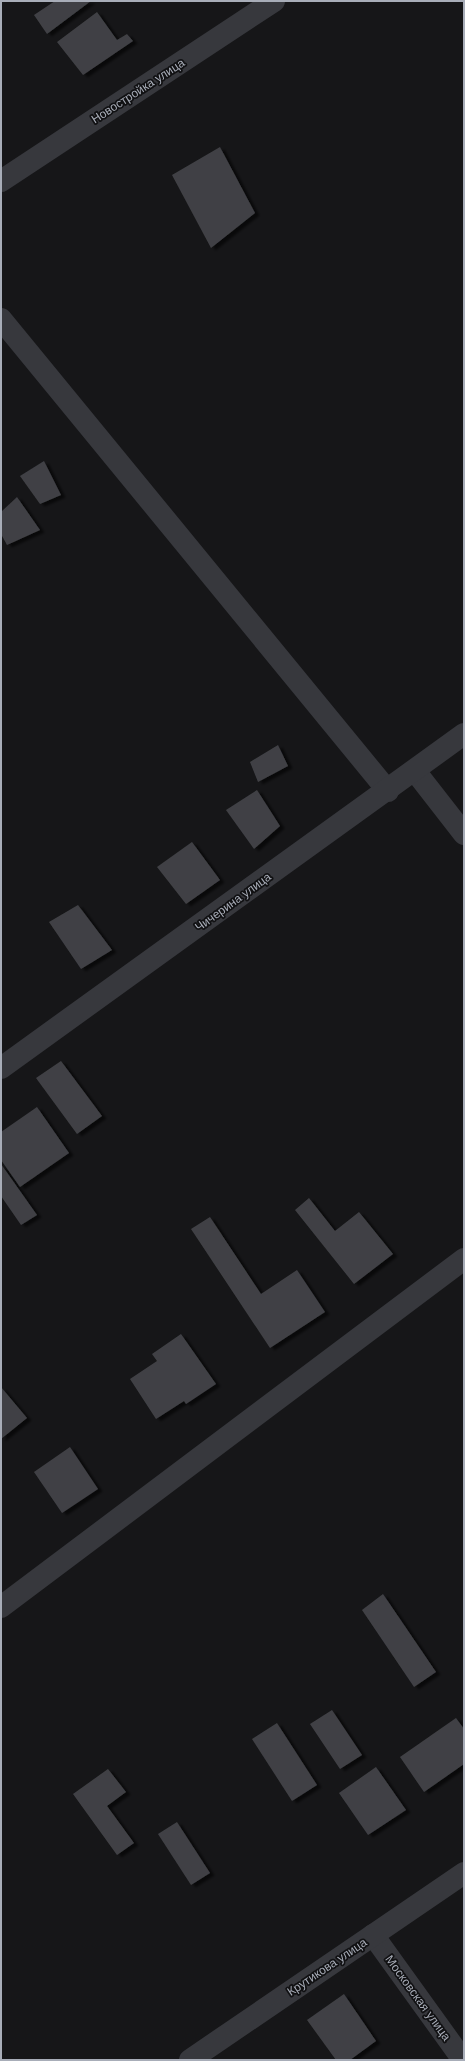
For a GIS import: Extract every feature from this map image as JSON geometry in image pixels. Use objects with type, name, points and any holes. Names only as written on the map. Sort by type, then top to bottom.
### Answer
[{"type":"street","name":"Новостройка улица","points":[[1,181],[274,1]]},
{"type":"street","points":[[1,319],[388,791]]},
{"type":"street","name":"Чичерина улица","points":[[1,1068],[388,791],[464,734]]},
{"type":"street","points":[[415,771],[464,834]]},
{"type":"street","points":[[1,1607],[464,1259]]},
{"type":"street","name":"Крутикова улица","points":[[190,2060],[464,1873]]},
{"type":"street","name":"Московская улица","points":[[373,1935],[462,2060]]},
{"type":"building","points":[[55,1],[91,1],[47,34],[34,15]]},
{"type":"building","points":[[97,12],[117,40],[127,34],[133,41],[83,75],[57,42]]},
{"type":"building","points":[[220,147],[255,213],[211,248],[172,175]]},
{"type":"building","points":[[44,461],[61,495],[40,504],[20,476]]},
{"type":"building","points":[[17,497],[40,530],[7,545],[1,534],[1,512]]},
{"type":"building","points":[[278,745],[288,766],[258,782],[250,762]]},
{"type":"building","points":[[257,790],[280,826],[254,849],[226,810]]},
{"type":"building","points":[[192,842],[220,880],[186,904],[157,867]]},
{"type":"building","points":[[78,905],[112,950],[81,969],[49,922]]},
{"type":"building","points":[[61,1061],[102,1116],[77,1134],[36,1078]]},
{"type":"building","points":[[37,1107],[69,1153],[20,1187],[1,1160],[1,1132]]},
{"type":"building","points":[[1,1164],[37,1215],[21,1225],[1,1196]]},
{"type":"building","points":[[309,1198],[335,1231],[359,1212],[393,1254],[354,1284],[295,1210]]},
{"type":"building","points":[[210,1217],[261,1294],[297,1270],[325,1312],[270,1348],[191,1229]]},
{"type":"building","points":[[181,1334],[216,1384],[186,1404],[184,1401],[156,1419],[130,1379],[157,1361],[152,1354]]},
{"type":"building","points":[[1,1387],[27,1418],[1,1439]]},
{"type":"building","points":[[70,1447],[98,1489],[62,1513],[34,1472]]},
{"type":"building","points":[[383,1594],[436,1672],[414,1687],[362,1610]]},
{"type":"building","points":[[332,1710],[362,1755],[340,1769],[310,1724]]},
{"type":"building","points":[[456,1718],[464,1729],[464,1764],[424,1792],[400,1757]]},
{"type":"building","points":[[277,1723],[317,1785],[292,1801],[252,1739]]},
{"type":"building","points":[[376,1767],[406,1810],[368,1835],[339,1793]]},
{"type":"building","points":[[108,1769],[126,1792],[107,1806],[134,1843],[117,1855],[73,1794]]},
{"type":"building","points":[[177,1822],[210,1873],[191,1885],[158,1834]]},
{"type":"building","points":[[344,1994],[376,2041],[350,2060],[336,2060],[307,2020]]}]
